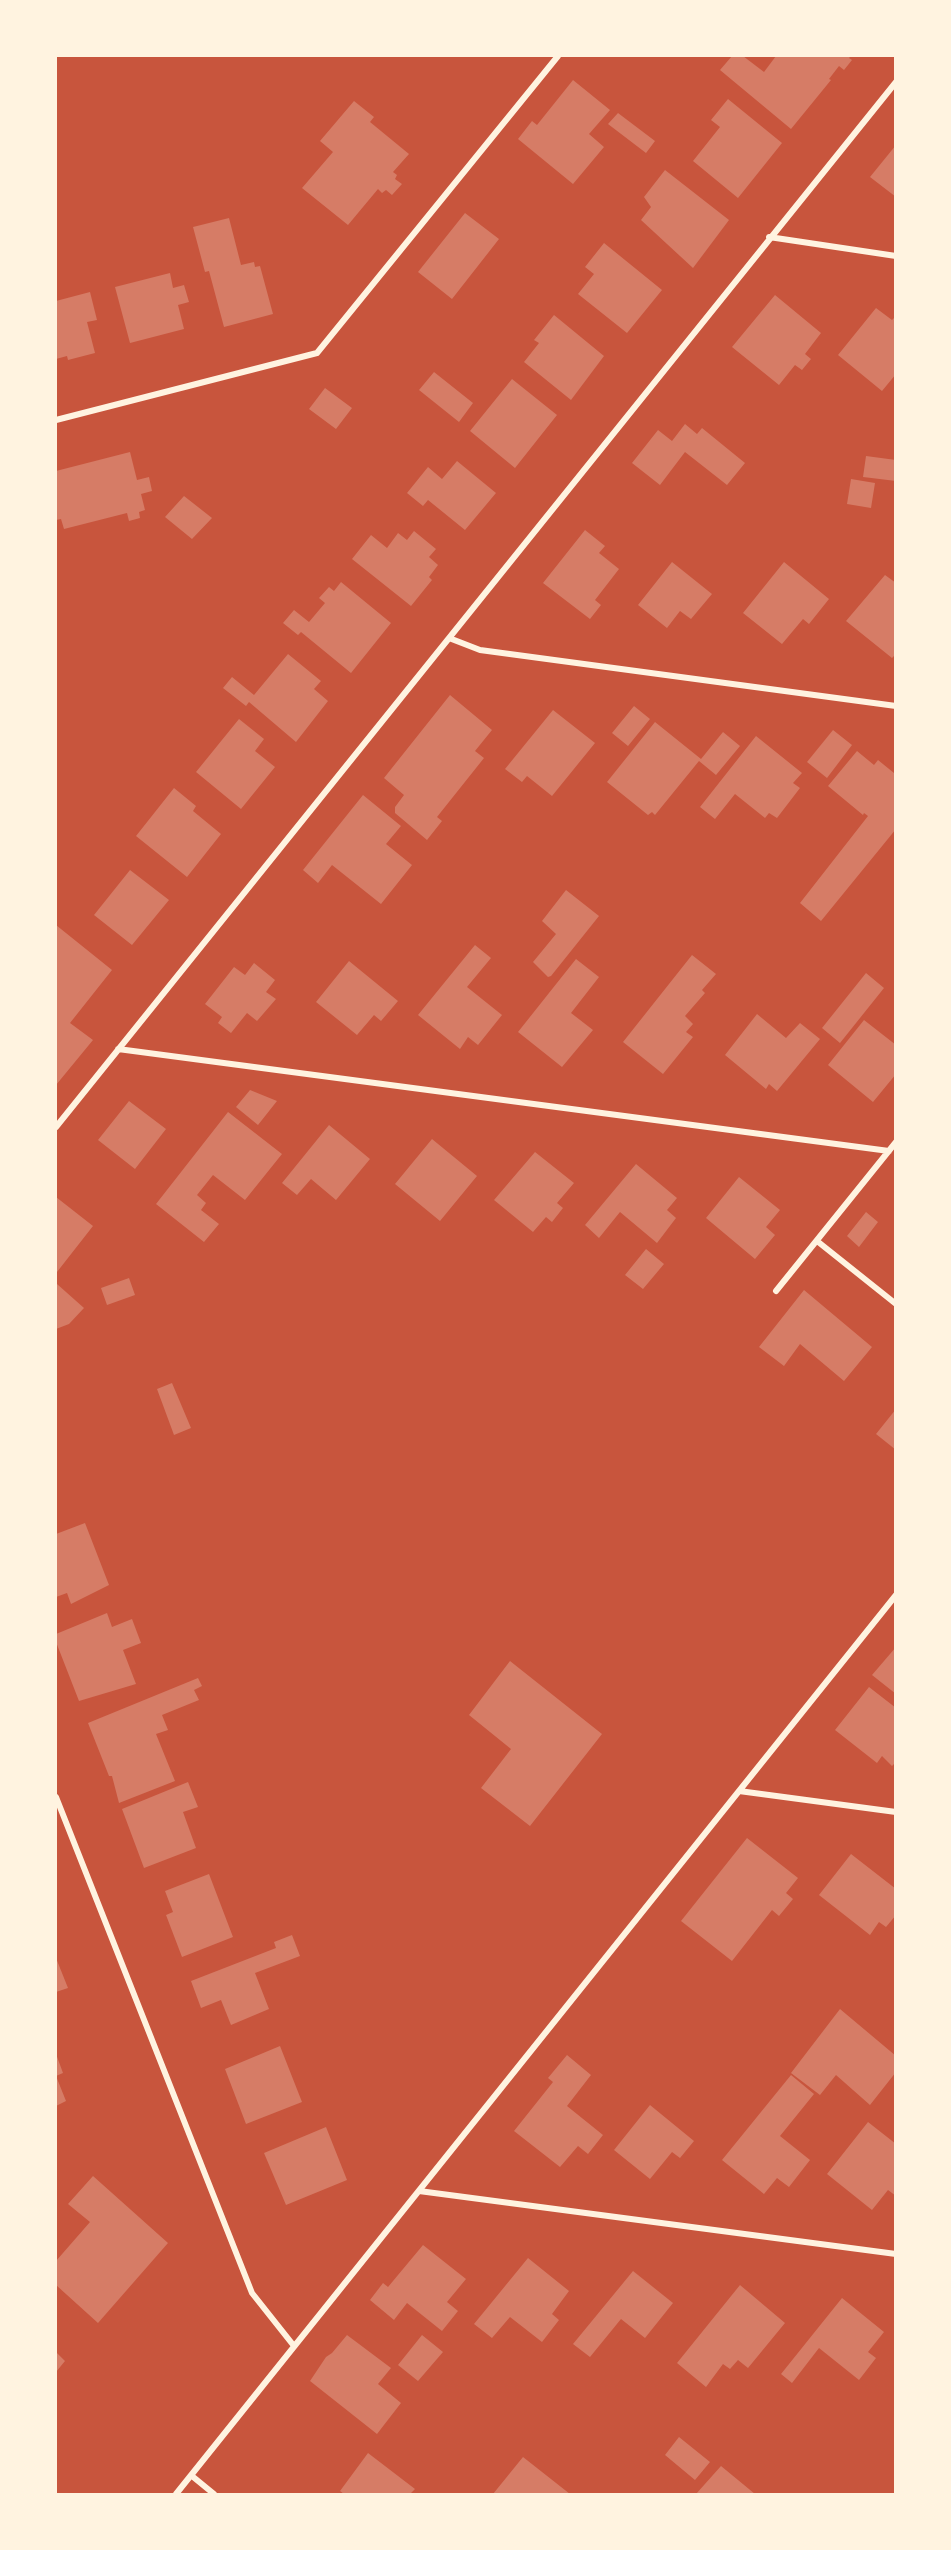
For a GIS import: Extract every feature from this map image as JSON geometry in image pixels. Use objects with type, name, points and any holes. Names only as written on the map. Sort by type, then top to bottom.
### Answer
[{"type":"street","points":[[56,420],[317,353],[558,56]]},
{"type":"street","points":[[56,1127],[769,237],[896,82]]},
{"type":"street","points":[[769,237],[896,256]]},
{"type":"street","points":[[449,638],[480,650],[896,706]]},
{"type":"street","points":[[118,1049],[889,1151]]},
{"type":"street","points":[[776,1291],[896,1142]]},
{"type":"street","points":[[817,1241],[896,1304]]},
{"type":"street","points":[[176,2494],[896,1595]]},
{"type":"street","points":[[739,1791],[896,1812]]},
{"type":"street","points":[[56,1797],[252,2293],[294,2346]]},
{"type":"street","points":[[419,2191],[896,2254]]},
{"type":"street","points":[[192,2476],[214,2494]]},
{"type":"building","points":[[732,56],[743,56],[764,72],[776,56],[851,56],[849,58],[852,60],[844,70],[839,66],[829,79],[831,80],[791,129],[720,70]]},
{"type":"building","points":[[573,80],[610,110],[589,134],[604,147],[573,184],[518,139],[532,121],[537,125]]},
{"type":"building","points":[[728,99],[782,143],[738,198],[693,161],[720,127],[711,120]]},
{"type":"building","points":[[354,101],[374,117],[370,122],[409,154],[393,172],[397,175],[395,179],[402,184],[392,195],[386,190],[382,193],[378,189],[348,225],[302,188],[333,152],[320,141]]},
{"type":"building","points":[[618,113],[655,141],[646,153],[608,124]]},
{"type":"building","points":[[896,145],[896,197],[870,177]]},
{"type":"building","points":[[665,170],[729,220],[693,268],[641,220],[651,207],[644,197]]},
{"type":"building","points":[[465,213],[499,239],[452,299],[418,272]]},
{"type":"building","points":[[229,218],[241,265],[254,262],[255,267],[260,266],[273,314],[224,327],[209,271],[205,272],[193,227]]},
{"type":"building","points":[[604,243],[662,290],[627,333],[578,294],[594,274],[585,267]]},
{"type":"building","points":[[170,273],[173,288],[184,285],[189,302],[178,305],[184,329],[130,343],[115,287]]},
{"type":"building","points":[[90,292],[97,320],[87,322],[95,353],[68,360],[67,356],[56,359],[56,301]]},
{"type":"building","points":[[775,295],[821,333],[805,354],[811,359],[802,370],[795,365],[779,385],[732,347]]},
{"type":"building","points":[[876,308],[892,320],[896,316],[896,374],[882,391],[838,355]]},
{"type":"building","points":[[554,315],[604,356],[571,400],[524,362],[539,343],[534,340]]},
{"type":"building","points":[[434,372],[473,403],[459,422],[419,390]]},
{"type":"building","points":[[512,379],[557,415],[515,468],[470,431]]},
{"type":"building","points":[[325,388],[352,408],[336,429],[309,409]]},
{"type":"building","points":[[685,424],[697,434],[702,428],[745,463],[727,485],[685,452],[660,485],[632,463],[658,430],[672,441]]},
{"type":"building","points":[[130,452],[137,480],[149,477],[152,491],[141,494],[145,510],[139,512],[140,518],[129,521],[127,513],[64,529],[61,519],[56,520],[56,471]]},
{"type":"building","points":[[866,456],[896,460],[896,481],[863,477]]},
{"type":"building","points":[[457,461],[496,493],[465,530],[428,500],[423,506],[407,493],[428,467],[442,479]]},
{"type":"building","points":[[851,479],[875,483],[871,508],[847,504]]},
{"type":"building","points":[[184,496],[212,518],[192,539],[165,517]]},
{"type":"building","points":[[585,530],[605,546],[599,553],[619,569],[595,600],[601,605],[590,619],[543,583]]},
{"type":"building","points":[[414,531],[436,549],[429,557],[438,565],[429,577],[432,580],[411,606],[352,559],[371,535],[387,548],[398,533],[407,540]]},
{"type":"building","points":[[672,562],[712,594],[691,619],[680,611],[667,628],[638,605]]},
{"type":"building","points":[[784,562],[829,599],[809,624],[803,619],[782,644],[743,613]]},
{"type":"building","points":[[885,575],[896,583],[896,654],[892,658],[846,621]]},
{"type":"building","points":[[341,582],[391,623],[351,673],[301,632],[298,635],[283,623],[294,610],[309,622],[325,603],[319,598],[329,587],[334,591]]},
{"type":"building","points":[[288,654],[321,681],[314,689],[328,701],[296,742],[249,702],[246,706],[223,688],[232,677],[254,695]]},
{"type":"building","points":[[450,695],[492,730],[475,751],[484,758],[437,817],[442,821],[427,840],[395,813],[395,807],[404,795],[384,778]]},
{"type":"building","points":[[634,706],[650,719],[628,746],[612,733]]},
{"type":"building","points":[[553,710],[595,743],[552,796],[527,776],[522,782],[505,769]]},
{"type":"building","points":[[239,719],[264,739],[255,751],[275,767],[241,809],[196,772]]},
{"type":"building","points":[[655,722],[701,759],[723,732],[740,746],[716,775],[699,761],[655,815],[652,812],[648,815],[607,782]]},
{"type":"building","points":[[833,730],[852,745],[827,778],[807,762]]},
{"type":"building","points":[[756,736],[802,773],[793,783],[800,788],[777,818],[769,813],[765,818],[735,794],[715,819],[700,807]]},
{"type":"building","points":[[857,751],[874,765],[878,760],[894,773],[896,771],[896,829],[821,921],[800,903],[868,816],[864,813],[863,815],[828,786]]},
{"type":"building","points":[[174,788],[196,806],[193,811],[221,834],[187,877],[136,836]]},
{"type":"building","points":[[363,795],[401,826],[386,844],[412,865],[381,904],[332,865],[318,883],[303,870]]},
{"type":"building","points":[[130,870],[169,900],[132,945],[94,915]]},
{"type":"building","points":[[566,890],[599,916],[548,977],[533,962],[556,934],[542,921]]},
{"type":"building","points":[[56,925],[112,970],[70,1023],[93,1040],[56,1085]]},
{"type":"building","points":[[475,945],[491,958],[467,987],[502,1015],[478,1045],[468,1037],[460,1049],[418,1015]]},
{"type":"building","points":[[692,955],[716,974],[702,990],[705,993],[685,1016],[693,1024],[686,1032],[693,1037],[663,1074],[623,1042]]},
{"type":"building","points":[[576,959],[599,977],[571,1013],[593,1030],[562,1067],[518,1032]]},
{"type":"building","points":[[349,961],[398,1001],[381,1021],[374,1015],[357,1035],[316,1002]]},
{"type":"building","points":[[254,963],[275,980],[266,992],[276,999],[257,1021],[247,1013],[231,1033],[218,1023],[222,1017],[205,1004],[234,967],[245,975]]},
{"type":"building","points":[[866,973],[884,988],[840,1043],[822,1028]]},
{"type":"building","points":[[757,1014],[786,1038],[800,1023],[820,1039],[777,1091],[769,1084],[766,1089],[725,1055]]},
{"type":"building","points":[[864,1020],[896,1045],[896,1074],[873,1102],[828,1065]]},
{"type":"building","points":[[250,1090],[277,1101],[258,1125],[236,1107]]},
{"type":"building","points":[[129,1101],[166,1129],[135,1169],[98,1140]]},
{"type":"building","points":[[228,1112],[282,1154],[245,1200],[213,1175],[197,1195],[206,1203],[201,1210],[219,1224],[204,1242],[156,1204]]},
{"type":"building","points":[[329,1125],[370,1159],[336,1200],[311,1179],[297,1195],[282,1183]]},
{"type":"building","points":[[432,1139],[477,1176],[440,1221],[395,1184]]},
{"type":"building","points":[[535,1152],[574,1183],[557,1203],[563,1208],[552,1222],[546,1217],[533,1232],[494,1200]]},
{"type":"building","points":[[636,1164],[677,1198],[667,1210],[676,1218],[657,1243],[620,1212],[599,1238],[585,1225]]},
{"type":"building","points":[[739,1177],[780,1210],[766,1227],[775,1235],[755,1259],[706,1218]]},
{"type":"building","points":[[56,1197],[93,1226],[57,1272],[56,1270]]},
{"type":"building","points":[[866,1212],[878,1222],[859,1247],[847,1236]]},
{"type":"building","points":[[646,1249],[664,1264],[643,1289],[625,1275]]},
{"type":"building","points":[[129,1278],[135,1295],[107,1305],[101,1288]]},
{"type":"building","points":[[57,1284],[84,1308],[69,1324],[56,1329]]},
{"type":"building","points":[[804,1290],[872,1347],[844,1381],[800,1344],[784,1366],[759,1347]]},
{"type":"building","points":[[172,1383],[191,1428],[174,1435],[157,1389]]},
{"type":"building","points":[[896,1409],[896,1450],[876,1434]]},
{"type":"building","points":[[85,1523],[109,1585],[71,1604],[67,1593],[56,1597],[56,1534]]},
{"type":"building","points":[[107,1613],[112,1627],[132,1619],[141,1643],[123,1650],[136,1684],[79,1701],[56,1642],[56,1634]]},
{"type":"building","points":[[896,1647],[896,1694],[872,1675]]},
{"type":"building","points":[[510,1661],[602,1734],[530,1826],[481,1788],[511,1749],[469,1715]]},
{"type":"building","points":[[198,1678],[202,1686],[194,1690],[199,1700],[162,1715],[168,1730],[156,1734],[175,1781],[119,1803],[112,1776],[109,1776],[88,1723]]},
{"type":"building","points":[[869,1687],[896,1708],[896,1762],[892,1766],[882,1756],[877,1763],[835,1730]]},
{"type":"building","points":[[188,1782],[198,1807],[183,1812],[196,1848],[144,1868],[122,1809]]},
{"type":"building","points":[[747,1838],[798,1878],[786,1893],[793,1899],[779,1916],[772,1910],[732,1961],[681,1921]]},
{"type":"building","points":[[851,1854],[896,1889],[896,1915],[886,1927],[879,1922],[870,1935],[819,1895]]},
{"type":"building","points":[[209,1874],[233,1937],[182,1957],[166,1915],[173,1912],[165,1891]]},
{"type":"building","points":[[292,1935],[300,1956],[255,1973],[269,2009],[231,2025],[221,2000],[201,2008],[191,1981],[276,1948],[274,1942]]},
{"type":"building","points":[[56,1958],[68,1988],[56,1992]]},
{"type":"building","points":[[840,2009],[896,2056],[896,2072],[870,2105],[836,2075],[820,2095],[791,2073]]},
{"type":"building","points":[[280,2046],[302,2102],[246,2124],[225,2069]]},
{"type":"building","points":[[56,2054],[63,2073],[56,2076]]},
{"type":"building","points":[[567,2055],[591,2075],[567,2106],[603,2135],[588,2154],[578,2146],[560,2167],[514,2131],[553,2082],[548,2078]]},
{"type":"building","points":[[791,2075],[814,2094],[780,2136],[810,2160],[789,2187],[777,2178],[764,2194],[722,2160]]},
{"type":"building","points":[[56,2076],[66,2101],[56,2106]]},
{"type":"building","points":[[650,2105],[694,2141],[680,2158],[672,2152],[650,2179],[614,2150]]},
{"type":"building","points":[[868,2122],[896,2144],[896,2196],[888,2190],[872,2210],[827,2174]]},
{"type":"building","points":[[326,2127],[347,2180],[286,2205],[264,2153]]},
{"type":"building","points":[[93,2176],[168,2243],[98,2323],[56,2285],[56,2261],[90,2222],[68,2204]]},
{"type":"building","points":[[423,2245],[466,2279],[447,2302],[458,2311],[442,2331],[407,2303],[394,2320],[370,2300],[383,2283],[388,2287]]},
{"type":"building","points":[[528,2258],[569,2291],[552,2314],[559,2320],[542,2342],[510,2317],[492,2338],[474,2324]]},
{"type":"building","points":[[633,2271],[673,2303],[645,2338],[621,2319],[590,2357],[573,2344]]},
{"type":"building","points":[[740,2285],[785,2323],[748,2368],[738,2360],[730,2369],[723,2364],[706,2387],[677,2363]]},
{"type":"building","points":[[842,2298],[884,2332],[868,2352],[876,2358],[859,2380],[819,2348],[792,2383],[781,2374]]},
{"type":"building","points":[[347,2335],[391,2368],[378,2384],[401,2403],[377,2434],[310,2381],[326,2357]]},
{"type":"building","points":[[422,2335],[443,2352],[418,2381],[398,2365]]},
{"type":"building","points":[[56,2352],[65,2361],[56,2372]]},
{"type":"building","points":[[679,2437],[710,2462],[695,2480],[665,2455]]},
{"type":"building","points":[[368,2453],[415,2489],[410,2494],[344,2494],[340,2491]]},
{"type":"building","points":[[523,2457],[570,2494],[493,2494]]},
{"type":"building","points":[[721,2466],[755,2494],[696,2494]]}]
